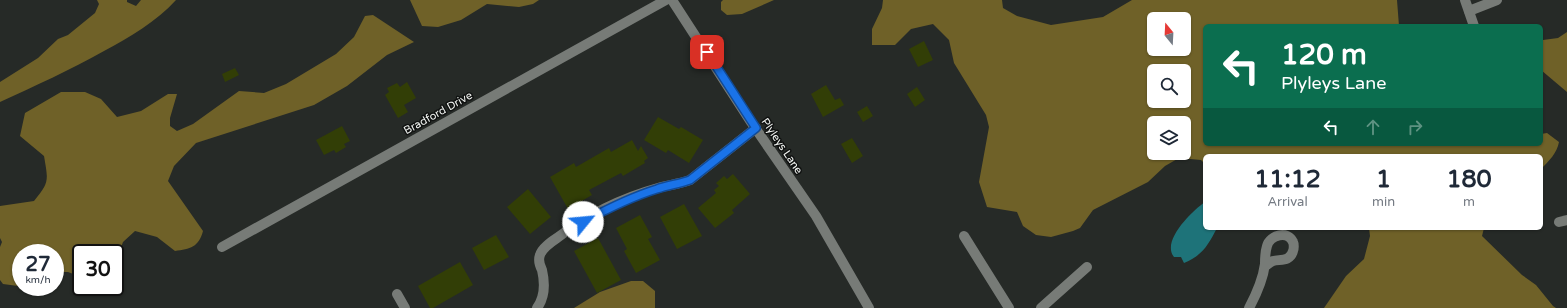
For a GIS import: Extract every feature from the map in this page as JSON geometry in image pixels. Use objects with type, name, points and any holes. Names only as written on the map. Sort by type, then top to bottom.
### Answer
[{"type":"street","name":"Bradford Drive","points":[[222,247],[666,0]]},
{"type":"street","name":"Plyleys Lane","points":[[672,0],[816,216],[869,308]]},
{"type":"street","points":[[1465,0],[1473,24]]},
{"type":"street","points":[[1469,11],[1497,0]]},
{"type":"street","points":[[537,308],[541,303],[544,289],[543,276],[539,263],[540,255],[548,245],[570,228],[620,202],[658,188],[679,184],[690,180],[756,128]]},
{"type":"street","points":[[964,236],[1009,308]]},
{"type":"street","points":[[1248,308],[1254,297],[1264,266]]},
{"type":"street","points":[[1041,308],[1087,267]]},
{"type":"street","points":[[398,294],[405,308]]},
{"type":"shaded area","points":[[97,0],[127,0],[127,2],[136,6],[141,0],[176,0],[151,22],[123,40],[91,58],[0,102],[0,82],[38,58],[58,39],[68,35],[95,13],[99,4]]},
{"type":"shaded area","points":[[410,0],[539,0],[533,4],[519,7],[487,4],[461,20],[438,27],[422,26]]},
{"type":"shaded area","points":[[723,0],[774,0],[742,14],[727,15],[721,10],[721,2]]},
{"type":"shaded area","points":[[883,0],[1002,0],[1003,8],[1017,16],[1051,25],[1103,17],[1132,0],[1397,0],[1399,24],[1203,24],[1203,146],[1543,146],[1543,134],[1547,133],[1559,142],[1555,153],[1543,167],[1543,154],[1203,154],[1203,162],[1201,160],[1191,159],[1191,116],[1147,116],[1147,160],[1176,160],[1165,166],[1148,182],[1093,210],[1080,228],[1051,237],[1036,235],[1023,226],[1017,212],[987,207],[979,182],[989,127],[986,115],[954,63],[949,40],[933,24],[911,29],[895,45],[872,45],[872,29],[882,8]]},
{"type":"shaded area","points":[[373,15],[414,42],[387,55],[347,86],[314,105],[196,143],[174,166],[168,181],[203,231],[199,241],[196,244],[189,248],[175,251],[157,237],[135,231],[122,244],[72,244],[72,274],[64,272],[64,244],[12,244],[12,285],[3,284],[0,280],[0,247],[2,242],[0,238],[0,206],[34,201],[43,189],[47,176],[44,156],[20,136],[25,113],[61,92],[85,92],[101,99],[117,117],[141,111],[168,94],[177,94],[170,118],[170,126],[177,131],[193,124],[239,91],[264,93],[286,84],[336,54],[354,37],[365,16]]},
{"type":"shaded area","points":[[1567,32],[1567,92],[1543,72],[1543,40],[1558,38]]},
{"type":"shaded area","points":[[1369,230],[1484,230],[1482,236],[1522,275],[1536,285],[1556,308],[1324,308],[1346,276],[1364,259],[1370,236]]},
{"type":"shaded area","points":[[631,281],[643,281],[655,291],[655,308],[574,308],[600,292]]},
{"type":"water","points":[[1203,204],[1203,230],[1216,230],[1204,249],[1196,257],[1184,263],[1181,257],[1174,257],[1171,250],[1172,243],[1180,227],[1193,212]]},
{"type":"building","points":[[924,41],[933,60],[918,67],[909,49]]},
{"type":"building","points":[[235,68],[239,75],[225,82],[222,74]]},
{"type":"building","points":[[407,82],[416,98],[404,105],[408,112],[398,118],[385,95],[389,92],[387,88],[397,83],[400,87]]},
{"type":"building","points":[[826,85],[835,100],[840,98],[844,105],[823,117],[811,94]]},
{"type":"building","points":[[917,87],[925,100],[915,107],[907,94]]},
{"type":"building","points":[[867,106],[873,116],[863,122],[857,112]]},
{"type":"building","points":[[658,117],[679,129],[681,127],[703,140],[689,163],[668,150],[666,153],[644,140]]},
{"type":"building","points":[[342,126],[350,141],[344,144],[346,147],[336,153],[334,150],[324,155],[316,140]]},
{"type":"building","points":[[852,138],[863,156],[852,163],[841,144]]},
{"type":"building","points":[[632,140],[638,151],[641,146],[648,158],[644,161],[645,163],[623,176],[621,173],[589,190],[592,195],[568,209],[550,177],[574,163],[576,167],[609,148],[611,152]]},
{"type":"building","points":[[733,174],[750,194],[732,210],[734,213],[715,228],[698,208],[716,193],[714,190],[719,186],[716,183],[724,176],[727,179]]},
{"type":"building","points":[[528,189],[551,217],[530,234],[507,207]]},
{"type":"building","points":[[684,204],[702,236],[677,249],[660,217]]},
{"type":"building","points":[[640,215],[652,237],[648,239],[660,260],[636,273],[624,251],[627,249],[616,228]]},
{"type":"building","points":[[496,235],[509,257],[484,270],[472,248]]},
{"type":"building","points":[[598,238],[621,280],[597,293],[574,251]]},
{"type":"building","points":[[460,262],[473,285],[433,308],[430,308],[418,286]]},
{"type":"route","points":[[583,222],[620,202],[658,188],[679,184],[690,180],[756,128],[707,52]]}]
